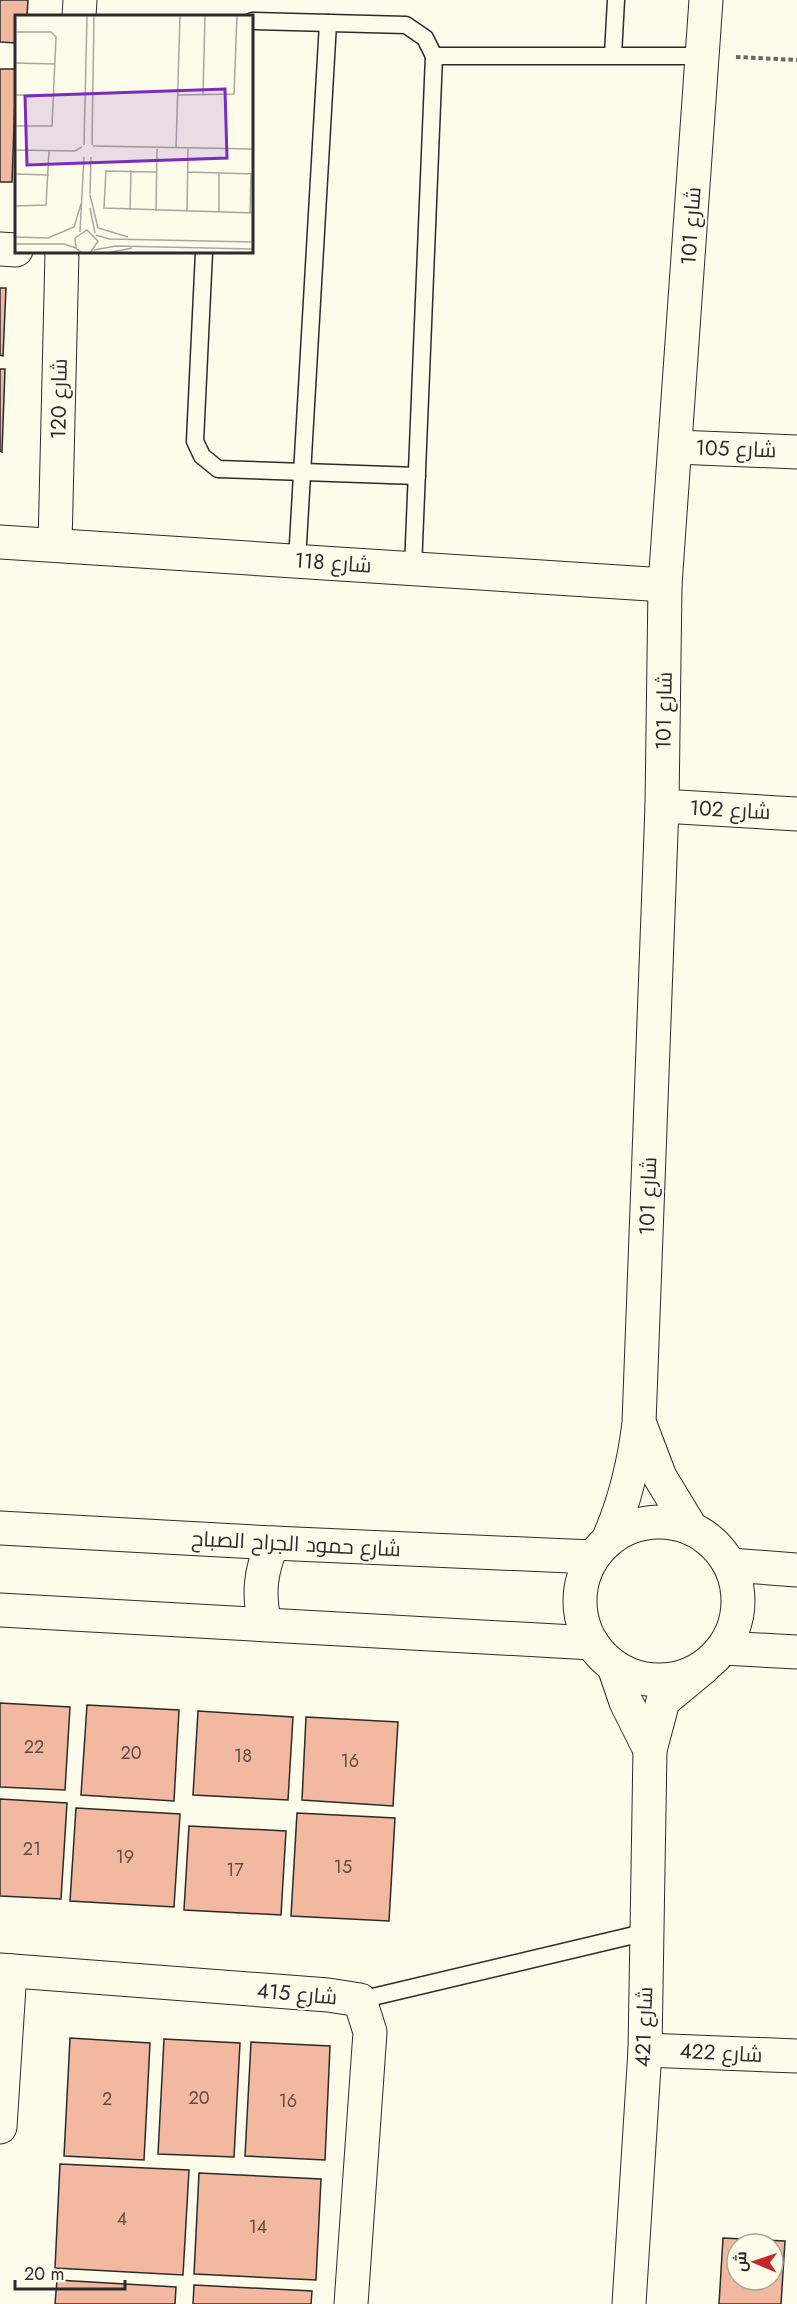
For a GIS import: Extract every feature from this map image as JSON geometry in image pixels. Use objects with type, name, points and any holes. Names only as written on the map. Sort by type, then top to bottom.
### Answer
[{"type":"street","points":[[79,15],[80,0]]},
{"type":"street","name":"شارع 101","points":[[600,1549],[621,1512],[629,1483],[639,1422],[662,807],[665,585],[706,0]]},
{"type":"street","points":[[0,249],[15,250]]},
{"type":"street","name":"شارع 120","points":[[55,545],[62,254]]},
{"type":"street","name":"شارع 105","points":[[676,447],[797,452]]},
{"type":"street","name":"شارع 118","points":[[0,542],[665,585]]},
{"type":"street","name":"شارع 102","points":[[662,807],[797,814]]},
{"type":"street","name":"شارع 101","points":[[639,1422],[660,1477],[691,1528]]},
{"type":"street","points":[[0,1610],[265,1624],[603,1655],[642,1679],[675,1679],[713,1657],[734,1629],[738,1607],[737,1586],[730,1565],[713,1544],[691,1528],[662,1521],[634,1525],[600,1549],[583,1578],[579,1600],[583,1623],[603,1655]]},
{"type":"street","name":"شارع حمود الجراح الصباح","points":[[0,1528],[273,1543],[600,1549]]},
{"type":"street","points":[[265,1624],[260,1604],[260,1583],[264,1562],[273,1543]]},
{"type":"street","points":[[730,1565],[797,1570]]},
{"type":"street","points":[[713,1657],[797,1652]]},
{"type":"street","name":"شارع 421","points":[[603,1655],[650,1750]]},
{"type":"street","name":"شارع 421","points":[[628,2304],[645,2050],[650,1750],[663,1701],[713,1657]]},
{"type":"street","points":[[0,2127],[5,1971]]},
{"type":"street","name":"شارع 415","points":[[5,1971],[360,2000],[370,2032],[351,2304]]},
{"type":"street","name":"شارع 422","points":[[645,2050],[797,2056]]},
{"type":"lane","points":[[613,55],[616,0]]},
{"type":"lane","points":[[254,21],[406,25],[425,38],[434,56],[413,568]]},
{"type":"lane","points":[[297,561],[328,23]]},
{"type":"lane","points":[[434,56],[702,56]]},
{"type":"lane","points":[[204,254],[195,441],[202,456],[218,469],[417,476]]},
{"type":"lane","points":[[360,2000],[647,1932]]},
{"type":"path","points":[[702,56],[797,60]]},
{"type":"building","points":[[0,0],[28,0],[27,15],[15,15],[15,43],[0,42]]},
{"type":"building","points":[[0,69],[15,69],[12,182],[0,182]]},
{"type":"building","points":[[0,288],[6,288],[3,356],[0,355]]},
{"type":"building","points":[[0,369],[5,369],[2,452],[0,451]]},
{"type":"building","points":[[0,1703],[70,1707],[65,1790],[0,1787]]},
{"type":"building","points":[[87,1705],[179,1710],[174,1801],[81,1795]]},
{"type":"building","points":[[198,1711],[293,1717],[288,1800],[193,1795]]},
{"type":"building","points":[[306,1717],[398,1722],[393,1806],[302,1800]]},
{"type":"building","points":[[0,1799],[67,1803],[61,1899],[0,1896]]},
{"type":"building","points":[[76,1808],[180,1814],[174,1907],[70,1901]]},
{"type":"building","points":[[297,1813],[395,1818],[389,1921],[291,1916]]},
{"type":"building","points":[[189,1826],[286,1831],[281,1915],[184,1910]]},
{"type":"building","points":[[70,2038],[150,2043],[144,2160],[64,2156]]},
{"type":"building","points":[[164,2039],[240,2043],[234,2157],[158,2154]]},
{"type":"building","points":[[251,2042],[330,2046],[325,2160],[245,2156]]},
{"type":"building","points":[[60,2164],[189,2170],[183,2275],[55,2268]]},
{"type":"building","points":[[199,2173],[321,2179],[316,2280],[194,2274]]},
{"type":"building","points":[[723,2238],[725,2238],[725,2292],[782,2292],[781,2304],[719,2304]]},
{"type":"building","points":[[57,2280],[176,2287],[175,2304],[55,2304]]},
{"type":"building","points":[[194,2285],[312,2291],[311,2304],[193,2304]]}]
